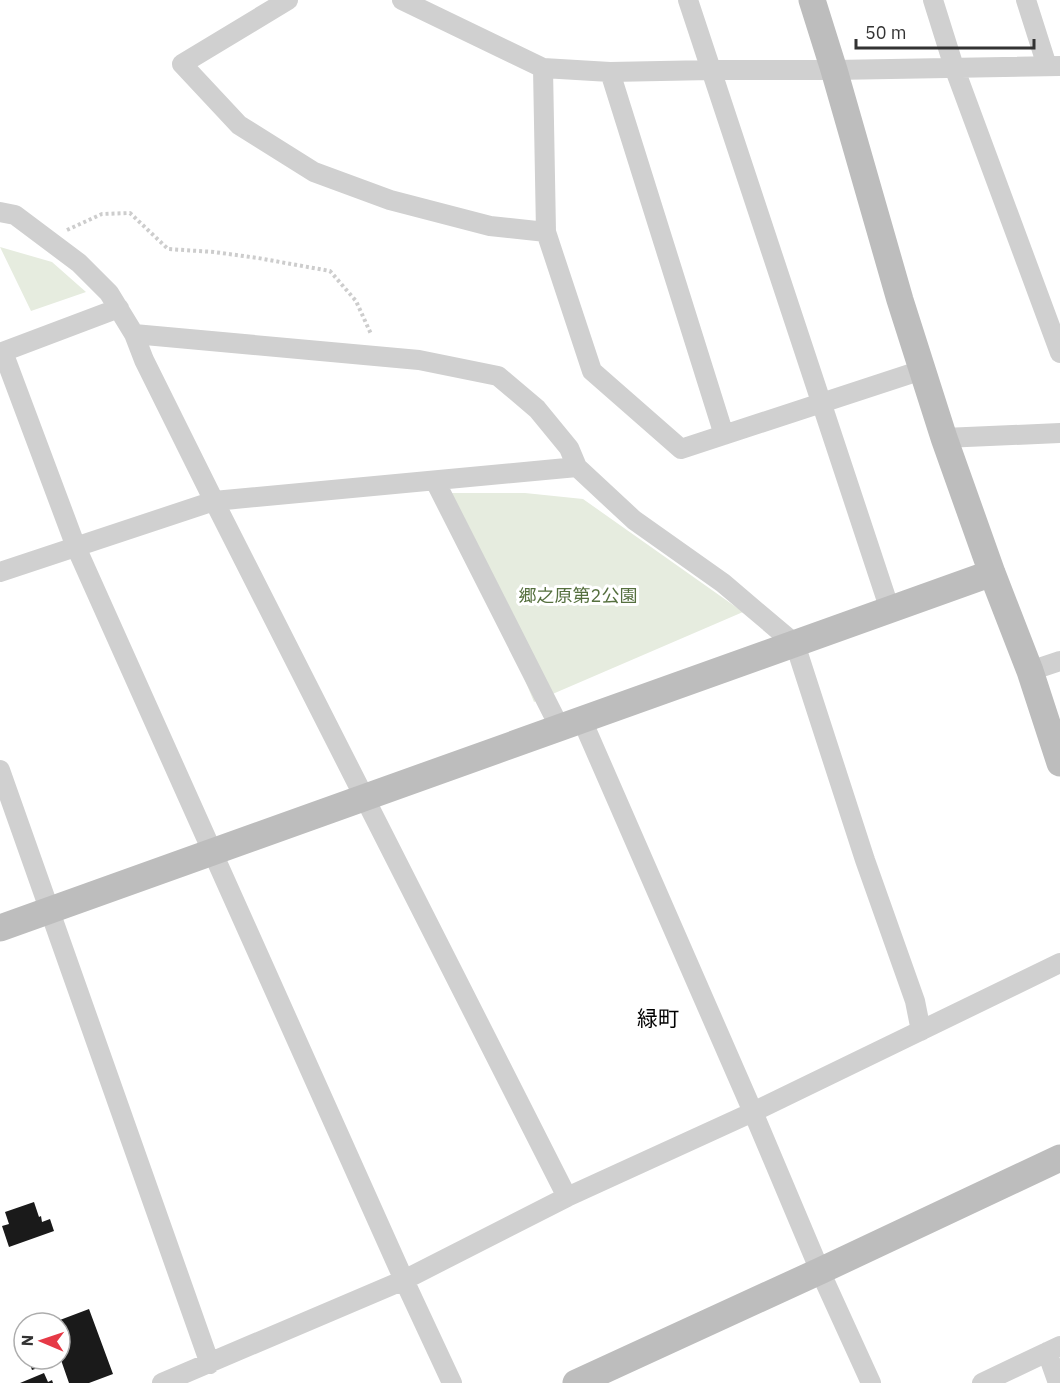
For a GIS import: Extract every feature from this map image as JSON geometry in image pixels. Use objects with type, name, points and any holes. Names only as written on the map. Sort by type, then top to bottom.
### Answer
[{"type":"street","points":[[288,0],[182,64],[239,125],[314,172],[390,200],[490,226],[546,232]]},
{"type":"street","points":[[402,0],[543,68],[610,72],[1054,66],[1026,0]]},
{"type":"street","points":[[688,0],[890,610]]},
{"type":"street","points":[[812,0],[900,300],[944,438],[1060,763]]},
{"type":"street","points":[[933,0],[954,67],[1060,353]]},
{"type":"street","points":[[543,68],[546,232],[592,371],[681,449],[922,370]]},
{"type":"street","points":[[610,72],[724,435]]},
{"type":"street","points":[[0,212],[15,215],[79,263],[109,293],[134,334],[144,360],[214,501],[567,1197]]},
{"type":"street","points":[[118,308],[1,352],[76,547],[452,1383]]},
{"type":"street","points":[[134,334],[418,360],[498,376],[537,409],[569,448],[577,467],[634,520],[723,583],[795,644],[865,860],[915,1001],[921,1030]]},
{"type":"street","points":[[944,438],[1060,433]]},
{"type":"street","points":[[0,572],[214,501],[577,467]]},
{"type":"street","points":[[435,481],[571,724],[753,1112],[820,1271],[871,1383]]},
{"type":"street","points":[[0,928],[992,573]]},
{"type":"street","points":[[1029,671],[1060,661]]},
{"type":"street","points":[[0,770],[210,1364]]},
{"type":"street","points":[[162,1383],[404,1280],[567,1197],[753,1112],[1060,963]]},
{"type":"street","points":[[576,1383],[1060,1158]]},
{"type":"street","points":[[982,1383],[1054,1349],[1058,1383]]},
{"type":"path","points":[[47,238],[102,214],[130,213],[168,249],[214,252],[330,271],[356,301],[365,324],[384,357]]},
{"type":"green space","points":[[0,247],[52,262],[86,292],[31,311]]},
{"type":"green space","name":"郷之原第2公園","points":[[448,493],[525,493],[583,499],[743,612],[534,702]]},
{"type":"building","points":[[34,1202],[42,1222],[50,1219],[54,1231],[9,1247],[2,1226],[9,1224],[5,1212]]},
{"type":"building","points":[[89,1309],[113,1374],[89,1383],[69,1383],[65,1371],[72,1371],[72,1315]]},
{"type":"building","points":[[44,1373],[48,1382],[52,1380],[53,1383],[20,1383]]},
{"type":"district","name":"緑町","points":[[658,1018]]}]
